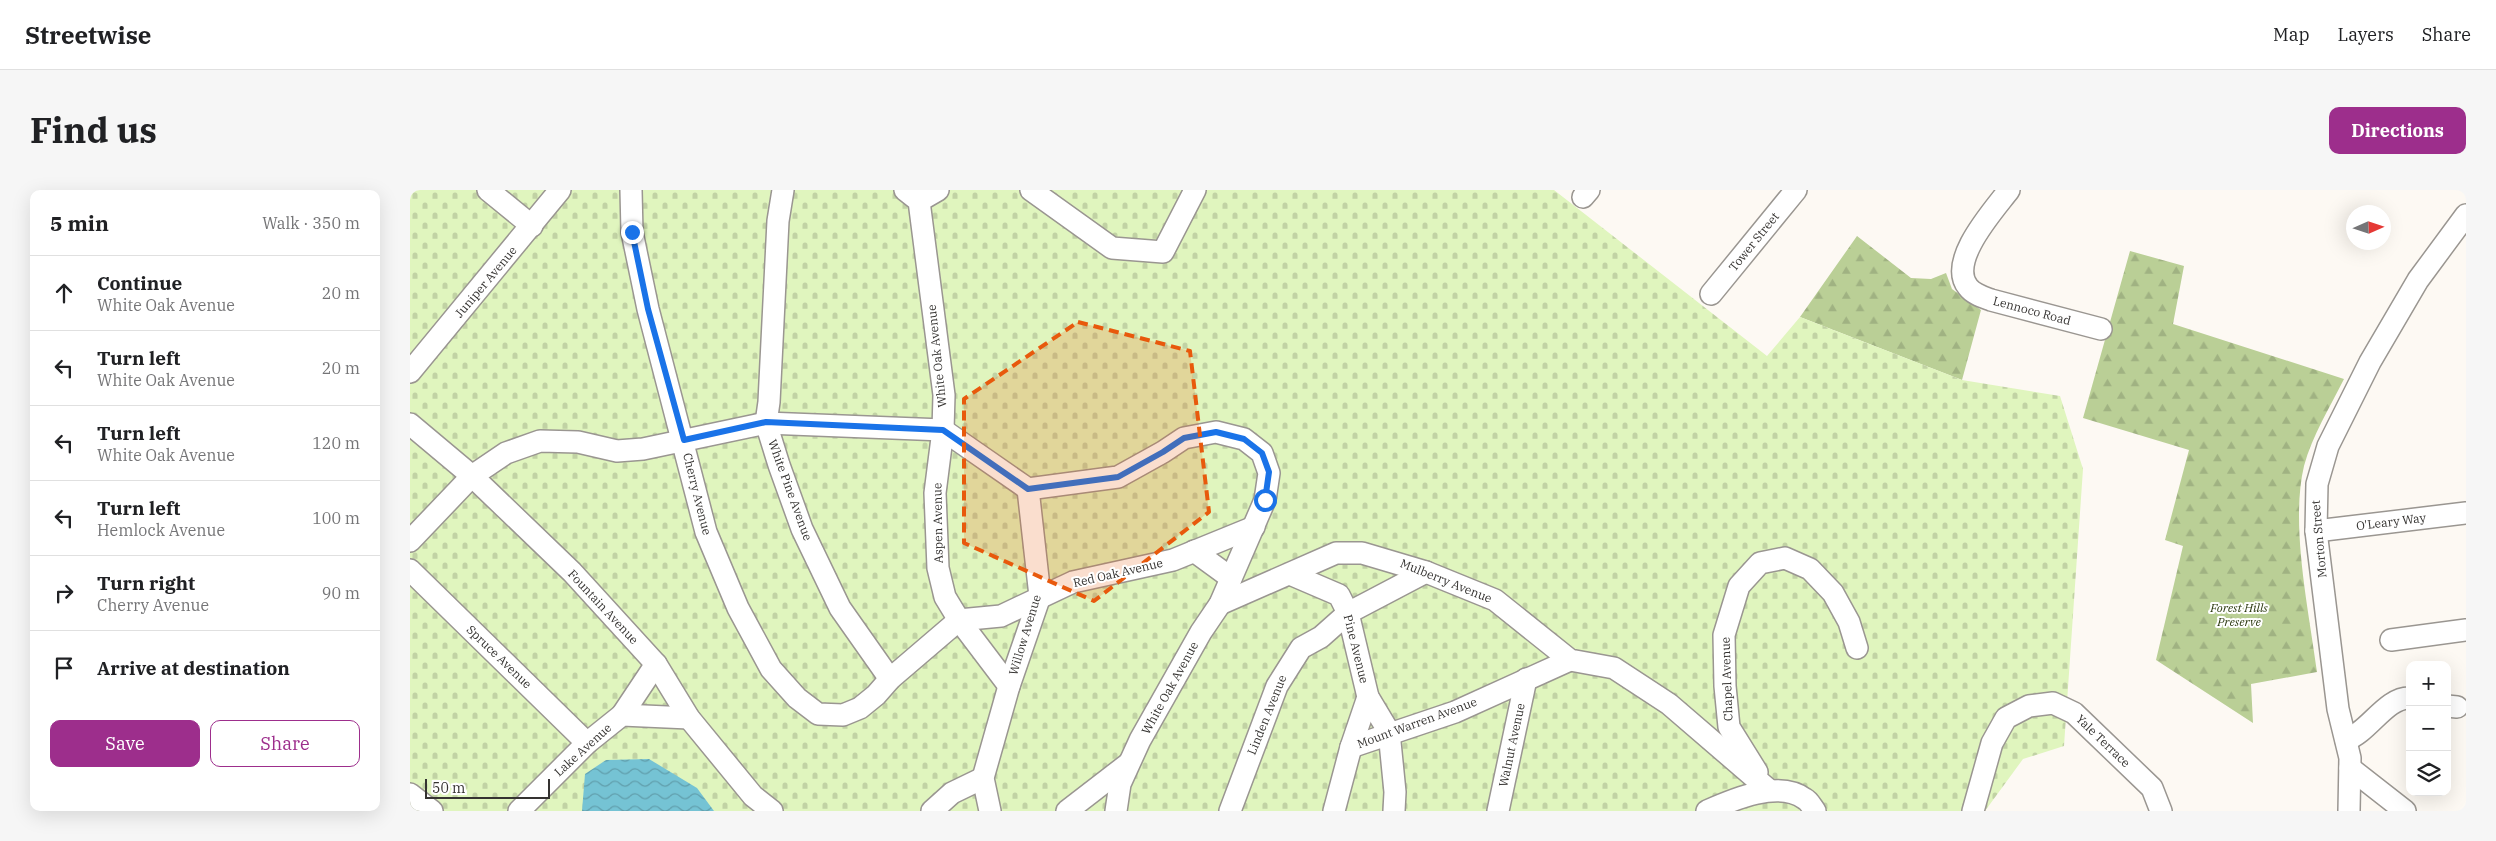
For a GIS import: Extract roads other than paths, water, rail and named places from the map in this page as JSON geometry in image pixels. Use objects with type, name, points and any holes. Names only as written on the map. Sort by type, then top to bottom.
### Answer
[{"type":"street","points":[[488,190],[532,226]]},
{"type":"street","name":"Juniper Avenue","points":[[410,372],[560,190]]},
{"type":"street","name":"Cherry Avenue","points":[[632,190],[632,232],[648,309],[684,440],[706,532],[738,608],[771,669],[797,698],[818,714],[843,715],[860,708],[876,695],[890,678]]},
{"type":"street","name":"White Pine Avenue","points":[[783,190],[778,221],[770,402],[766,422],[802,529],[840,608],[890,678]]},
{"type":"street","points":[[912,195],[938,190]]},
{"type":"street","points":[[1032,190],[1112,248],[1163,252],[1195,190]]},
{"type":"street","name":"Tower Street","points":[[1711,294],[1796,190]]},
{"type":"street","name":"Lennoco Road","points":[[2009,190],[1979,229],[1968,248],[1964,278],[1967,287],[1991,300],[2101,329]]},
{"type":"street","name":"White Oak Avenue","points":[[912,195],[944,395],[943,430]]},
{"type":"street","name":"Morton Street","points":[[2349,811],[2350,768],[2346,740],[2338,709],[2316,531],[2316,484],[2328,446],[2370,362],[2418,280],[2466,215]]},
{"type":"street","points":[[410,540],[472,476],[506,453],[540,441],[578,442],[617,451],[643,449],[766,422],[943,430],[1028,489]]},
{"type":"street","name":"Fountain Avenue","points":[[410,424],[472,476],[572,572],[656,664],[689,718],[753,796],[772,811]]},
{"type":"street","name":"Aspen Avenue","points":[[943,430],[935,493],[938,568],[945,597],[958,620],[1009,686]]},
{"type":"street","name":"White Oak Avenue","points":[[1028,489],[1118,477],[1184,438],[1216,432],[1244,439],[1262,453],[1269,472],[1265,500],[1232,578],[1220,604],[1202,632],[1130,762],[1120,784],[1116,811]]},
{"type":"street","name":"Willow Avenue","points":[[990,811],[983,778],[1009,686],[1040,596],[1028,489]]},
{"type":"street","name":"O'Leary Way","points":[[2316,531],[2466,512]]},
{"type":"street","name":"Red Oak Avenue","points":[[958,620],[1001,616],[1073,582],[1173,560],[1254,526]]},
{"type":"street","points":[[1194,551],[1232,578]]},
{"type":"street","name":"Mulberry Avenue","points":[[1220,604],[1336,553],[1362,553],[1426,572],[1495,600],[1570,660],[1614,668],[1669,704],[1777,791],[1805,798],[1815,811]]},
{"type":"street","name":"Chapel Avenue","points":[[1777,791],[1729,727],[1725,686],[1724,635],[1739,586],[1760,563],[1785,558],[1810,569],[1833,593],[1849,622],[1857,648]]},
{"type":"street","name":"Spruce Avenue","points":[[410,570],[587,743]]},
{"type":"street","name":"Linden Avenue","points":[[1230,811],[1277,686],[1301,648],[1321,637],[1348,613],[1426,572]]},
{"type":"street","name":"Pine Avenue","points":[[1290,574],[1339,595],[1348,613],[1368,697],[1389,732]]},
{"type":"street","points":[[890,678],[958,620]]},
{"type":"street","points":[[2391,640],[2466,630]]},
{"type":"street","name":"Mount Warren Avenue","points":[[1334,811],[1351,747],[1389,732],[1455,712],[1570,660]]},
{"type":"street","points":[[622,715],[656,664]]},
{"type":"street","name":"Walnut Avenue","points":[[1498,811],[1526,679]]},
{"type":"street","name":"Pine Avenue","points":[[1351,747],[1368,697]]},
{"type":"street","points":[[2346,740],[2363,730],[2393,702],[2406,699]]},
{"type":"street","name":"Yale Terrace","points":[[1973,811],[1992,743],[2006,718],[2029,706],[2053,703],[2074,713],[2152,788],[2161,811]]},
{"type":"street","name":"Lake Avenue","points":[[519,811],[587,743],[622,715],[689,718]]},
{"type":"street","points":[[1389,732],[1395,792],[1394,811]]},
{"type":"street","name":"White Oak Avenue","points":[[1067,811],[1130,762]]},
{"type":"street","points":[[2350,768],[2405,811]]},
{"type":"street","points":[[932,811],[952,793],[983,778]]},
{"type":"street","points":[[1707,811],[1730,801],[1777,791]]},
{"type":"street","points":[[410,794],[432,811]]},
{"type":"water","points":[[649,759],[697,788],[714,811],[582,811],[585,774],[606,760]]},
{"type":"park label","name":"Forest Hills Preserve","points":[[2239,615]]}]
